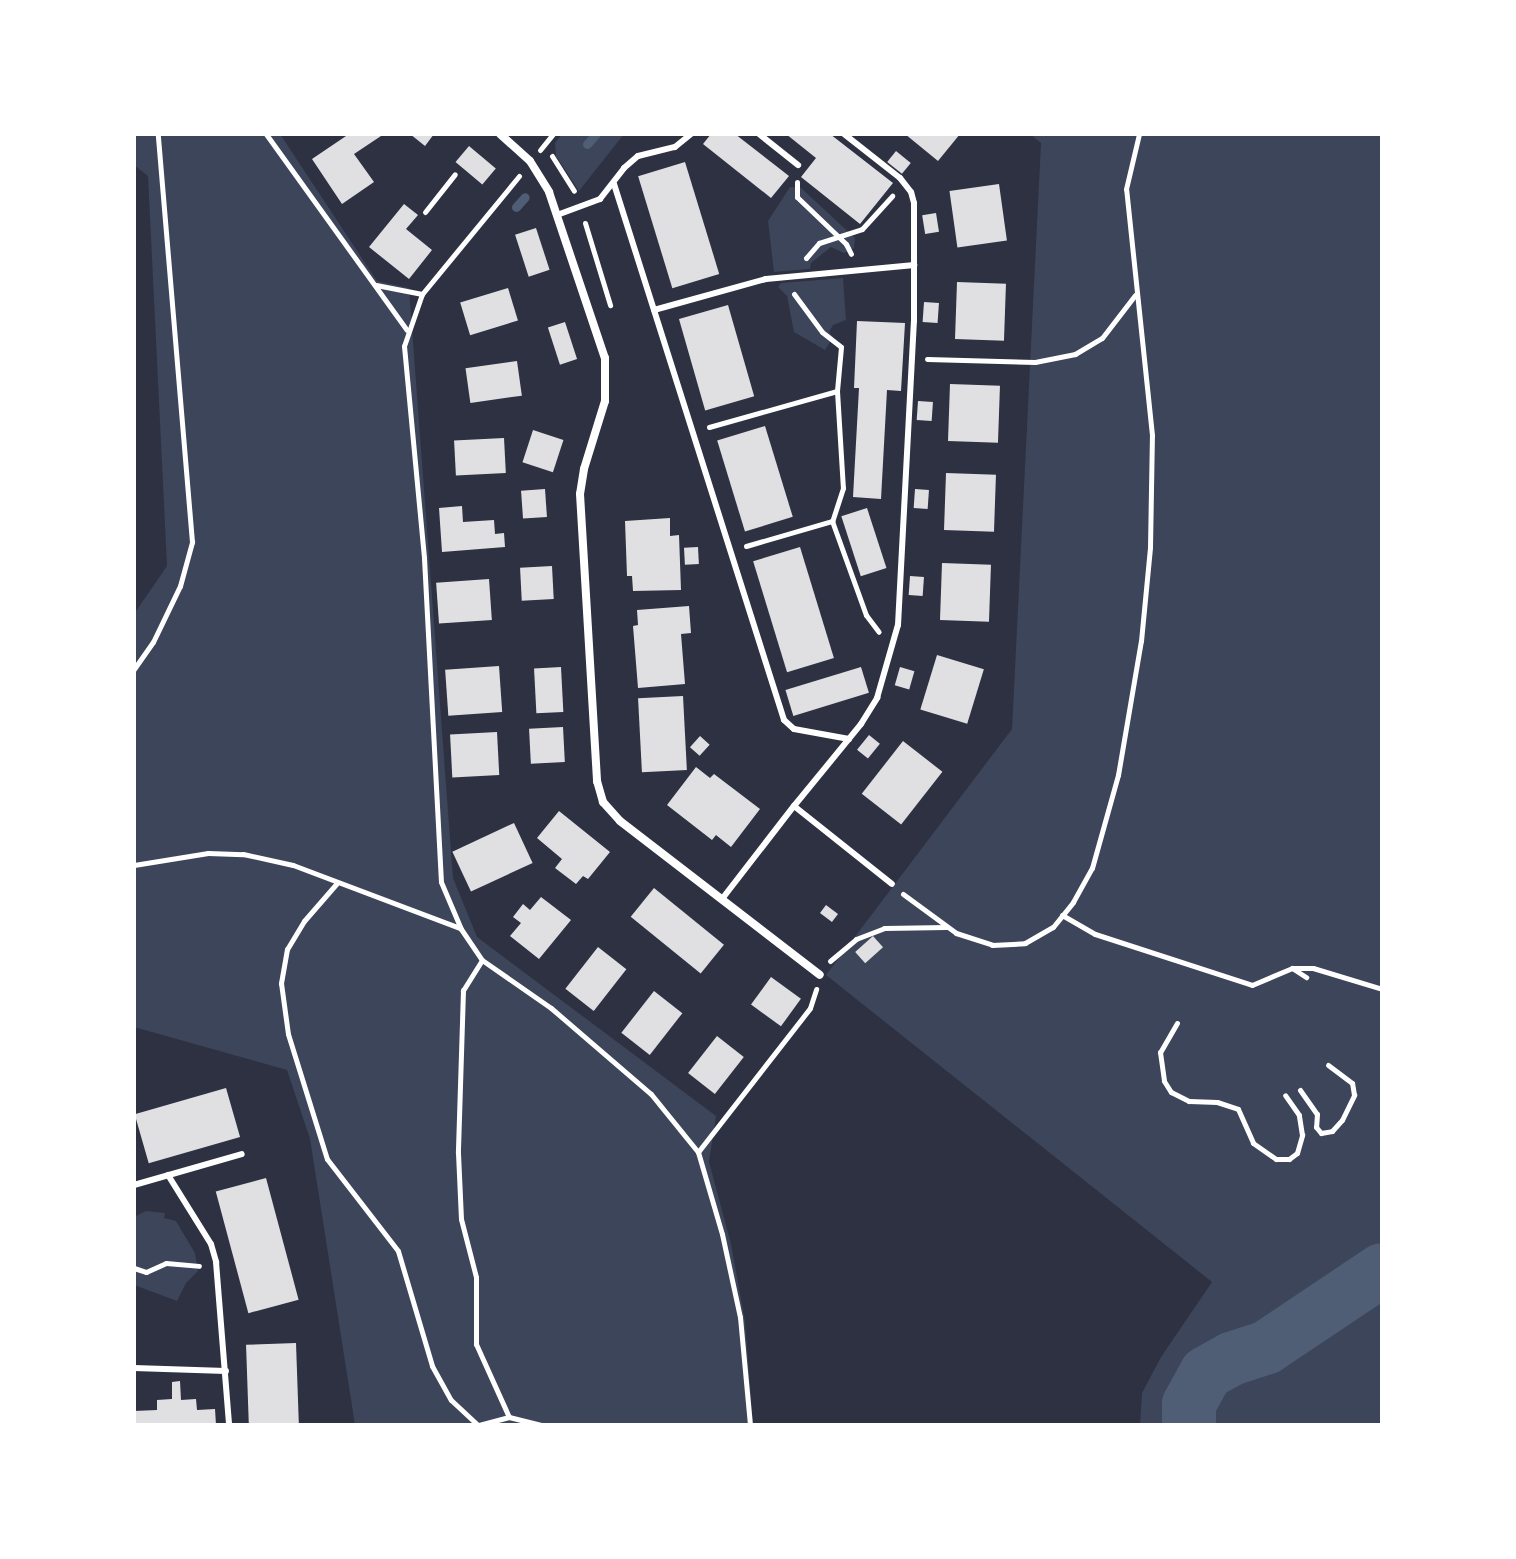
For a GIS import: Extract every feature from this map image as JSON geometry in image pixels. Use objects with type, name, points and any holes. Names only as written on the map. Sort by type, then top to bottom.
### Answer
[{"type":"street","points":[[500,134],[530,161],[549,192],[605,358],[607,379],[580,494],[597,781],[603,802],[620,821],[820,975]]},
{"type":"lane","points":[[557,215],[600,199],[624,168],[638,156],[675,147],[691,134]]},
{"type":"lane","points":[[759,134],[798,165]]},
{"type":"lane","points":[[722,899],[849,739],[877,698],[898,625],[912,359],[914,203],[904,184],[844,134]]},
{"type":"lane","points":[[614,184],[784,720],[794,729],[849,739]]},
{"type":"lane","points":[[654,310],[766,279],[914,265]]},
{"type":"lane","points":[[794,806],[892,884]]},
{"type":"lane","points":[[134,1185],[242,1154]]},
{"type":"lane","points":[[168,1175],[211,1244],[216,1262],[229,1425]]},
{"type":"lane","points":[[134,1368],[226,1371]]},
{"type":"path","points":[[134,669],[153,642],[180,586],[192,542],[158,134]]},
{"type":"path","points":[[266,134],[407,330]]},
{"type":"path","points":[[892,884],[947,927],[992,945],[1025,943],[1053,927],[1092,868],[1118,775],[1141,641],[1150,547],[1152,435],[1126,189],[1139,134]]},
{"type":"path","points":[[538,140],[560,166],[580,208],[614,318]]},
{"type":"path","points":[[530,161],[422,294],[404,346],[425,572],[441,882],[461,929],[482,960],[551,1008],[651,1094],[698,1152],[722,1234],[740,1317],[750,1425]]},
{"type":"path","points":[[798,165],[797,197],[837,235],[852,256],[854,270]]},
{"type":"path","points":[[425,212],[455,174]]},
{"type":"path","points":[[801,275],[807,256],[819,243],[862,229],[904,184]]},
{"type":"path","points":[[791,276],[794,297],[822,332],[841,347],[837,391],[843,488],[832,521],[866,615],[893,648]]},
{"type":"path","points":[[375,285],[422,294]]},
{"type":"path","points":[[912,359],[1035,362],[1075,354],[1102,338],[1136,295]]},
{"type":"path","points":[[692,431],[837,391]]},
{"type":"path","points":[[730,551],[832,521]]},
{"type":"path","points":[[134,865],[208,853],[243,854],[293,865],[461,929]]},
{"type":"path","points":[[337,883],[304,921],[287,949],[281,983],[288,1034],[327,1159],[398,1251],[432,1366],[451,1400],[478,1425],[509,1417],[541,1425]]},
{"type":"path","points":[[1062,915],[1095,934],[1252,985],[1292,968],[1313,968],[1382,989]]},
{"type":"path","points":[[817,952],[829,962],[856,939],[884,928],[947,927]]},
{"type":"path","points":[[482,960],[463,990],[458,1153],[461,1219],[476,1277],[476,1344],[509,1417]]},
{"type":"path","points":[[1292,968],[1306,977]]},
{"type":"path","points":[[1208,983],[1212,972]]},
{"type":"path","points":[[698,1152],[810,1008],[820,975]]},
{"type":"path","points":[[1177,1023],[1160,1052],[1164,1081],[1171,1092],[1189,1101],[1217,1102],[1238,1109],[1253,1143],[1276,1159],[1289,1159],[1297,1153],[1302,1135],[1299,1115],[1285,1095]]},
{"type":"path","points":[[1300,1090],[1317,1114],[1316,1127],[1321,1133],[1332,1131],[1342,1120],[1354,1095],[1352,1083],[1328,1065]]},
{"type":"path","points":[[134,1268],[150,1272],[166,1263],[192,1268],[216,1262]]},
{"type":"shaded area","points":[[134,134],[280,134],[377,281],[409,288],[453,878],[477,937],[716,1116],[709,1162],[731,1244],[745,1321],[753,1425],[355,1425],[310,1139],[287,1070],[134,1027],[134,614],[167,566],[148,176],[134,165]]},
{"type":"shaded area","points":[[562,134],[624,134],[579,191],[556,156],[555,143]]},
{"type":"shaded area","points":[[1030,134],[1382,134],[1382,1425],[1140,1425],[1142,1393],[1161,1357],[1212,1282],[826,975],[1012,729],[1041,143]]},
{"type":"shaded area","points":[[790,187],[801,188],[855,238],[854,248],[844,253],[831,247],[811,263],[810,269],[774,272],[768,221]]},
{"type":"shaded area","points":[[843,278],[846,320],[833,325],[829,332],[833,337],[825,350],[794,332],[787,296],[778,287],[781,283]]},
{"type":"shaded area","points":[[146,1211],[165,1213],[164,1218],[176,1221],[195,1253],[198,1271],[186,1283],[177,1301],[134,1285],[134,1217]]},
{"type":"building","points":[[349,134],[384,134],[354,154],[374,182],[342,204],[312,159]]},
{"type":"building","points":[[410,134],[434,134],[425,146]]},
{"type":"building","points":[[711,134],[735,134],[789,176],[771,198],[703,144]]},
{"type":"building","points":[[786,134],[830,134],[893,183],[860,224],[801,177],[816,158]]},
{"type":"building","points":[[905,134],[960,134],[938,161]]},
{"type":"building","points":[[469,146],[496,168],[482,185],[456,162]]},
{"type":"building","points":[[896,151],[911,163],[902,174],[887,162]]},
{"type":"building","points":[[685,162],[719,274],[672,288],[638,176]]},
{"type":"building","points":[[999,184],[1007,240],[957,247],[949,191]]},
{"type":"building","points":[[404,204],[418,215],[406,229],[432,250],[409,279],[369,247]]},
{"type":"building","points":[[936,213],[939,232],[925,234],[922,215]]},
{"type":"building","points":[[536,228],[550,270],[529,277],[515,235]]},
{"type":"building","points":[[957,282],[1006,284],[1004,341],[955,339]]},
{"type":"building","points":[[508,288],[518,321],[470,335],[460,303]]},
{"type":"building","points":[[924,302],[939,303],[938,323],[923,322]]},
{"type":"building","points":[[728,305],[754,396],[705,410],[679,319]]},
{"type":"building","points":[[857,321],[905,323],[901,391],[887,390],[881,499],[853,497],[859,388],[854,388]]},
{"type":"building","points":[[565,322],[577,359],[560,365],[548,328]]},
{"type":"building","points":[[517,361],[522,396],[470,403],[466,368]]},
{"type":"building","points":[[950,384],[1000,386],[998,443],[948,441]]},
{"type":"building","points":[[918,401],[933,402],[932,421],[917,420]]},
{"type":"building","points":[[765,426],[793,517],[745,531],[717,441]]},
{"type":"building","points":[[533,430],[563,440],[553,472],[522,462]]},
{"type":"building","points":[[504,438],[506,473],[456,476],[454,441]]},
{"type":"building","points":[[946,473],[996,475],[994,532],[944,530]]},
{"type":"building","points":[[545,489],[547,517],[523,519],[521,491]]},
{"type":"building","points":[[915,489],[929,490],[928,509],[914,508]]},
{"type":"building","points":[[462,506],[463,522],[494,520],[495,534],[504,533],[505,547],[442,552],[439,508]]},
{"type":"building","points":[[867,508],[886,568],[861,576],[841,516]]},
{"type":"building","points":[[670,518],[670,536],[679,535],[681,590],[633,591],[632,576],[627,576],[625,521]]},
{"type":"building","points":[[698,547],[699,564],[685,565],[684,548]]},
{"type":"building","points":[[800,547],[834,658],[787,672],[753,561]]},
{"type":"building","points":[[942,563],[991,565],[989,622],[940,620]]},
{"type":"building","points":[[552,566],[554,599],[522,601],[520,568]]},
{"type":"building","points":[[910,576],[924,577],[923,596],[909,595]]},
{"type":"building","points":[[489,579],[492,620],[439,624],[436,583]]},
{"type":"building","points":[[689,606],[691,633],[681,634],[685,684],[638,688],[633,626],[638,625],[637,610]]},
{"type":"building","points":[[937,655],[984,669],[967,724],[920,710]]},
{"type":"building","points":[[499,666],[502,712],[448,716],[445,670]]},
{"type":"building","points":[[561,667],[563,712],[536,713],[534,668]]},
{"type":"building","points":[[861,667],[869,693],[793,716],[785,690]]},
{"type":"building","points":[[900,667],[914,671],[909,689],[895,685]]},
{"type":"building","points":[[683,696],[687,770],[642,772],[638,698]]},
{"type":"building","points":[[563,727],[565,762],[531,764],[529,729]]},
{"type":"building","points":[[497,732],[499,775],[452,777],[450,734]]},
{"type":"building","points":[[869,735],[880,744],[868,759],[857,750]]},
{"type":"building","points":[[700,736],[710,745],[700,756],[690,747]]},
{"type":"building","points":[[903,741],[942,772],[901,825],[862,794]]},
{"type":"building","points":[[696,767],[710,778],[714,774],[760,809],[731,847],[716,835],[712,840],[667,805]]},
{"type":"building","points":[[559,811],[610,852],[588,879],[583,876],[576,884],[555,868],[562,859],[537,838]]},
{"type":"building","points":[[514,823],[533,863],[471,892],[452,852]]},
{"type":"building","points":[[654,888],[724,945],[701,973],[631,917]]},
{"type":"building","points":[[541,897],[571,920],[539,959],[510,936],[521,923],[513,917],[523,904],[530,910]]},
{"type":"building","points":[[826,905],[838,914],[832,922],[820,913]]},
{"type":"building","points":[[873,936],[883,947],[865,963],[855,952]]},
{"type":"building","points":[[598,947],[626,969],[594,1011],[565,989]]},
{"type":"building","points":[[771,977],[801,999],[781,1026],[751,1005]]},
{"type":"building","points":[[654,991],[682,1013],[650,1055],[621,1033]]},
{"type":"building","points":[[717,1036],[744,1057],[715,1094],[688,1073]]},
{"type":"building","points":[[226,1088],[240,1137],[149,1163],[135,1114]]},
{"type":"building","points":[[266,1178],[299,1300],[248,1313],[216,1191]]},
{"type":"building","points":[[296,1343],[299,1425],[249,1425],[246,1345]]},
{"type":"building","points":[[180,1381],[181,1400],[196,1399],[197,1410],[215,1409],[216,1425],[134,1425],[134,1411],[157,1410],[157,1400],[172,1399],[172,1382]]},
{"type":"waterway","points":[[587,144],[596,134]]},
{"type":"waterway","points":[[516,207],[525,197]]},
{"type":"waterway","points":[[1189,1425],[1189,1404],[1206,1373],[1231,1359],[1267,1347],[1382,1270]]}]
